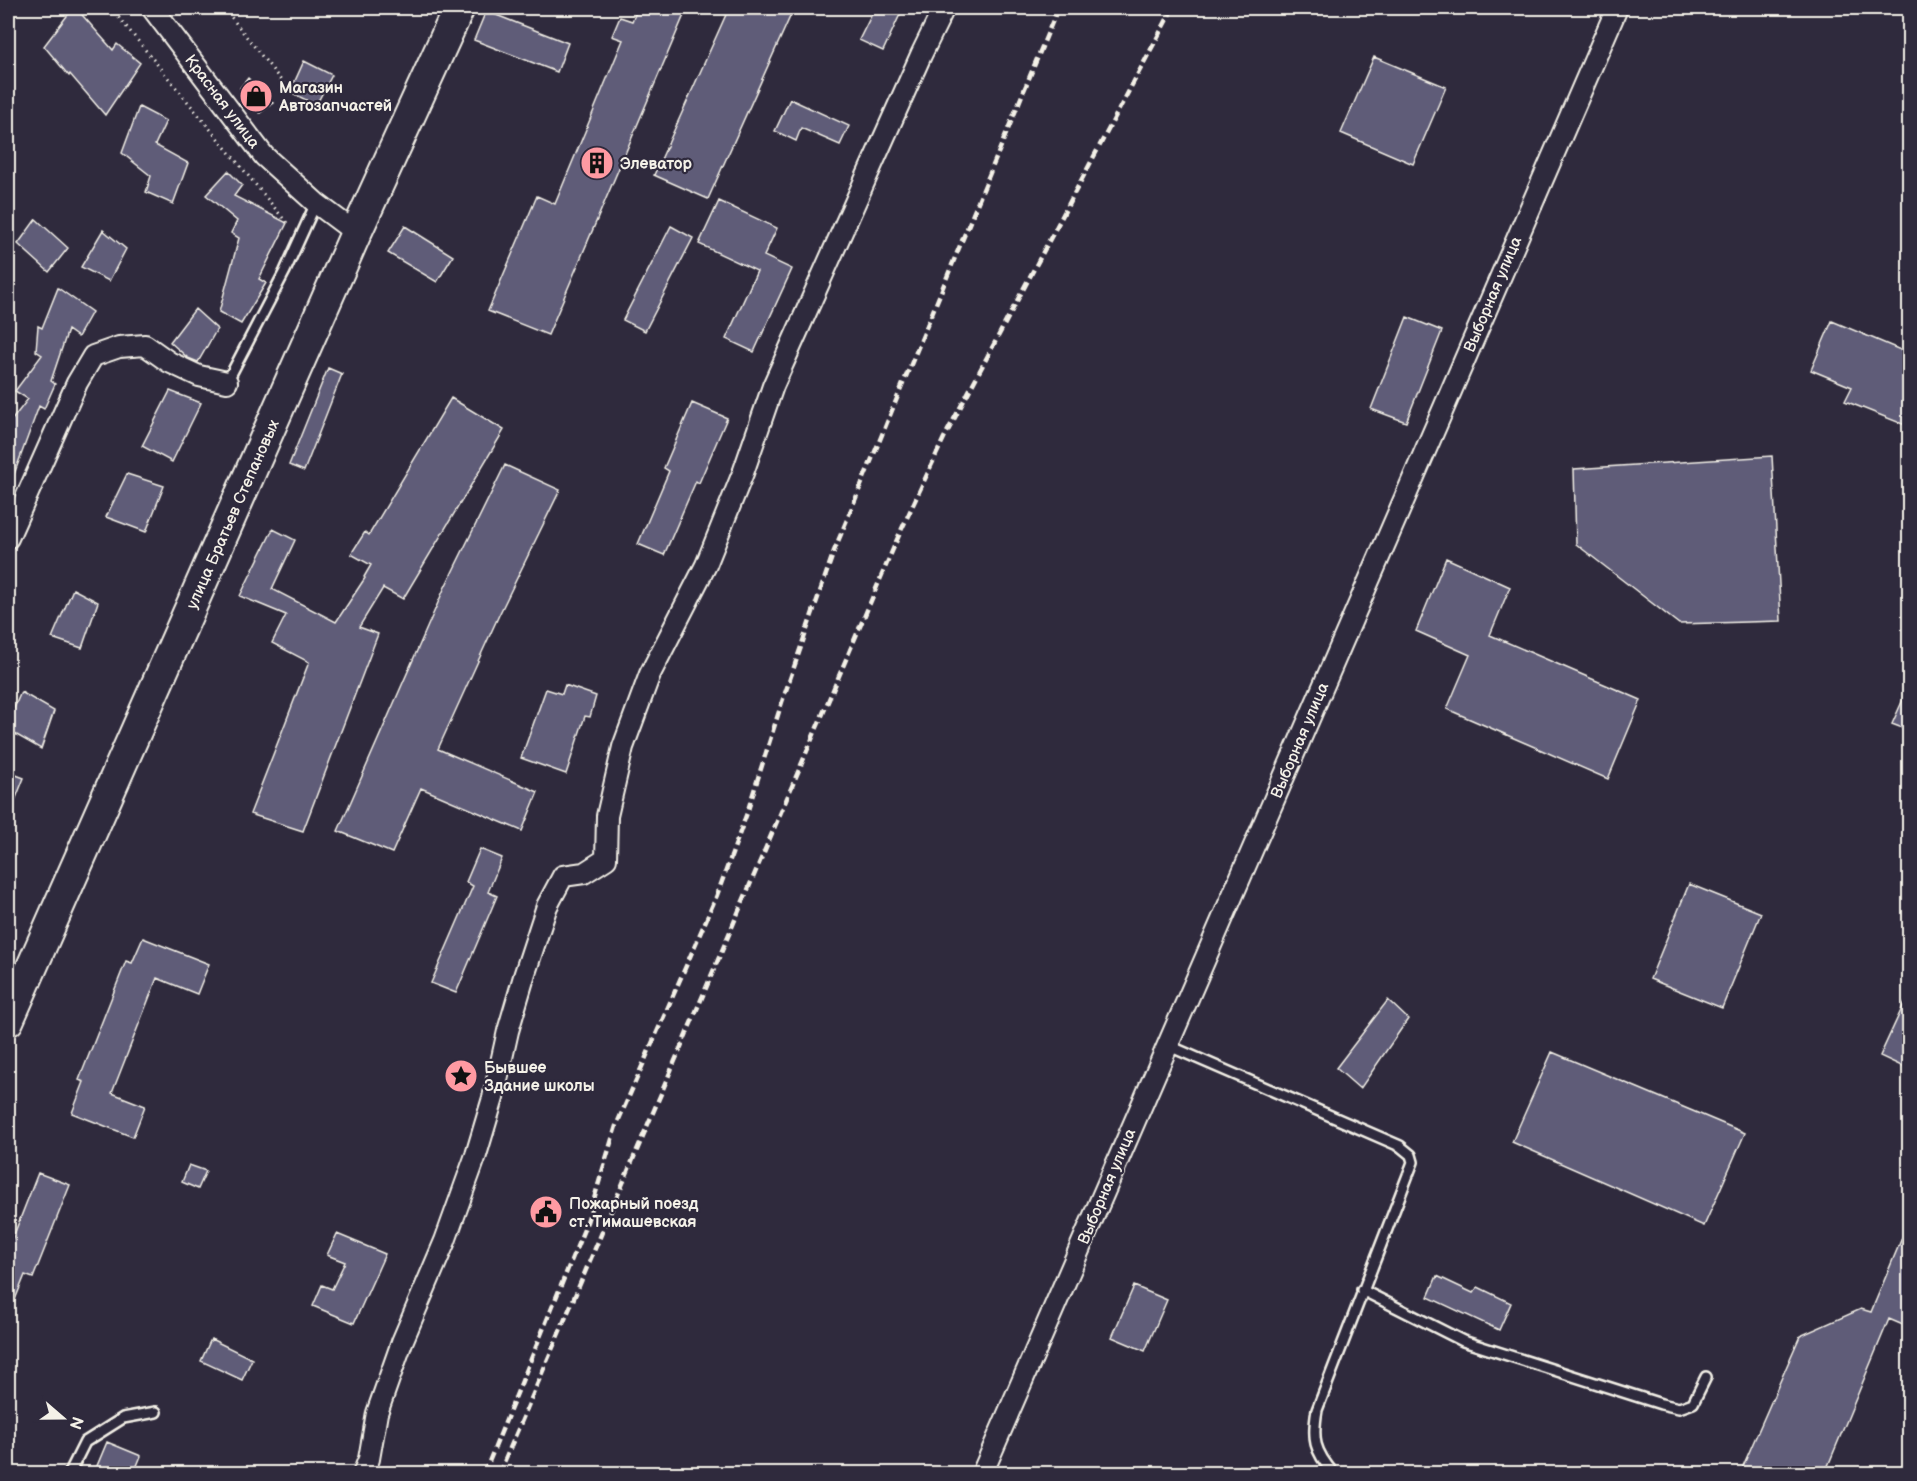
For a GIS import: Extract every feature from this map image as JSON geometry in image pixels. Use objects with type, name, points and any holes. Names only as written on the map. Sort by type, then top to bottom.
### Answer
[{"type":"main road","name":"улица Братьев Степановых","points":[[8,1021],[356,233],[459,8]]},
{"type":"street","name":"Красная улица","points":[[152,8],[264,156],[316,203],[356,233]]},
{"type":"street","points":[[363,1473],[369,1459],[377,1413],[402,1342],[445,1241],[476,1155],[493,1098],[508,1031],[547,906],[563,876],[584,873],[606,859],[609,804],[623,747],[650,674],[706,565],[743,473],[773,386],[944,8]]},
{"type":"street","name":"Выборная улица","points":[[982,1473],[1617,8]]},
{"type":"street","points":[[8,538],[77,383],[93,356],[119,346],[145,345],[169,362],[199,376],[227,382]]},
{"type":"lane","points":[[227,382],[285,271],[316,203]]},
{"type":"lane","points":[[1167,1046],[1407,1150],[1413,1162],[1317,1410],[1314,1429],[1315,1444],[1334,1473]]},
{"type":"lane","points":[[1362,1290],[1464,1341],[1661,1404],[1679,1408],[1693,1403],[1706,1377]]},
{"type":"lane","points":[[69,1473],[84,1442],[123,1418],[156,1412]]},
{"type":"path","points":[[111,8],[287,223]]},
{"type":"path","points":[[224,8],[290,92]]},
{"type":"building","points":[[73,8],[76,8],[113,50],[117,44],[140,63],[105,115],[44,46]]},
{"type":"building","points":[[638,8],[687,8],[548,335],[488,311],[537,196],[555,204],[623,40],[612,36],[620,17],[632,21]]},
{"type":"building","points":[[729,8],[794,8],[708,199],[654,175]]},
{"type":"building","points":[[875,8],[903,8],[883,51],[859,40]]},
{"type":"building","points":[[486,11],[568,43],[557,72],[474,40]]},
{"type":"building","points":[[1374,57],[1446,87],[1413,164],[1341,133]]},
{"type":"building","points":[[304,61],[332,75],[316,105],[290,92]]},
{"type":"building","name":"Магазин Автозапчастей","points":[[248,78],[273,103],[260,113],[240,88]]},
{"type":"building","points":[[790,99],[849,126],[840,145],[801,128],[796,141],[775,131]]},
{"type":"building","points":[[139,107],[166,121],[155,145],[188,163],[173,204],[146,192],[151,176],[122,153]]},
{"type":"building","points":[[228,171],[242,185],[234,196],[287,223],[259,279],[266,283],[241,324],[219,312],[239,238],[231,233],[237,221],[206,195]]},
{"type":"building","points":[[719,201],[777,228],[764,256],[792,269],[754,352],[726,339],[757,271],[699,244]]},
{"type":"building","points":[[36,219],[68,248],[49,272],[18,244]]},
{"type":"building","points":[[405,226],[453,256],[437,282],[388,253]]},
{"type":"building","points":[[671,226],[693,238],[645,331],[623,320]]},
{"type":"building","points":[[103,230],[126,249],[109,281],[81,267]]},
{"type":"building","points":[[58,288],[92,312],[78,337],[68,330],[51,381],[55,384],[44,409],[39,406],[8,488],[8,425],[28,399],[15,391],[42,355],[36,351],[38,326],[42,328]]},
{"type":"building","points":[[195,309],[217,329],[198,362],[188,358],[170,342]]},
{"type":"building","points":[[1407,317],[1442,331],[1406,422],[1371,409]]},
{"type":"building","points":[[1832,321],[1910,354],[1910,427],[1845,401],[1852,387],[1811,370]]},
{"type":"building","points":[[328,368],[342,374],[304,471],[289,465]]},
{"type":"building","points":[[170,391],[201,403],[172,462],[142,446]]},
{"type":"building","points":[[451,398],[504,430],[403,599],[383,588],[359,627],[378,634],[303,831],[250,814],[309,662],[272,643],[286,615],[240,596],[273,529],[295,540],[272,589],[336,622],[371,565],[351,554],[365,532],[369,535]]},
{"type":"building","points":[[692,403],[727,418],[699,483],[696,481],[664,555],[638,544],[669,471],[664,468]]},
{"type":"building","points":[[1772,456],[1781,621],[1679,624],[1576,544],[1574,469]]},
{"type":"building","points":[[505,465],[560,490],[499,615],[438,749],[538,792],[522,831],[421,788],[392,853],[338,831],[444,589]]},
{"type":"building","points":[[127,474],[164,486],[146,532],[106,517]]},
{"type":"building","points":[[1446,558],[1510,587],[1490,635],[1641,700],[1608,779],[1447,709],[1470,655],[1416,631]]},
{"type":"building","points":[[73,589],[98,602],[82,648],[52,638]]},
{"type":"building","points":[[1910,684],[1910,731],[1892,724]]},
{"type":"building","points":[[565,685],[596,696],[590,717],[585,716],[566,774],[521,758],[546,689],[562,694]]},
{"type":"building","points":[[21,692],[54,711],[41,749],[8,730],[8,722]]},
{"type":"building","points":[[8,772],[24,778],[8,818]]},
{"type":"building","points":[[480,849],[502,858],[488,892],[497,896],[456,993],[431,983],[473,886],[466,882]]},
{"type":"building","points":[[1689,884],[1761,913],[1722,1008],[1650,979]]},
{"type":"building","points":[[143,938],[209,964],[197,994],[157,978],[112,1093],[145,1106],[133,1137],[72,1113],[84,1082],[79,1080],[126,961],[132,963]]},
{"type":"building","points":[[1910,991],[1910,1070],[1880,1056]]},
{"type":"building","points":[[1388,1000],[1408,1019],[1360,1089],[1336,1068]]},
{"type":"building","points":[[1552,1052],[1745,1133],[1704,1226],[1512,1142]]},
{"type":"building","points":[[189,1165],[206,1171],[198,1189],[182,1182]]},
{"type":"building","points":[[38,1173],[70,1185],[33,1278],[25,1275],[8,1317],[8,1250]]},
{"type":"building","points":[[1909,1221],[1910,1328],[1889,1319],[1825,1473],[1740,1473],[1800,1336],[1861,1309],[1871,1312]]},
{"type":"building","points":[[337,1234],[385,1254],[354,1323],[313,1306],[322,1285],[332,1289],[345,1262],[327,1255]]},
{"type":"building","points":[[1437,1276],[1473,1293],[1478,1287],[1511,1303],[1499,1330],[1428,1297]]},
{"type":"building","points":[[1134,1286],[1167,1300],[1145,1351],[1112,1337]]},
{"type":"building","points":[[211,1339],[252,1359],[242,1380],[201,1361]]},
{"type":"building","points":[[107,1442],[141,1456],[134,1473],[94,1473]]},
{"type":"railway","points":[[484,1474],[587,1222],[616,1126],[717,895],[747,813],[834,551],[1058,8]]},
{"type":"railway","points":[[499,1474],[899,535],[944,438],[1173,8]]},
{"type":"place","name":"Магазин Автозапчастей","points":[[256,96]]},
{"type":"place","name":"Элеватор","points":[[597,163]]},
{"type":"place","name":"Бывшее Здание школы","points":[[461,1076]]},
{"type":"place","name":"Пожарный поезд ст. Тимашевская","points":[[546,1212]]}]
